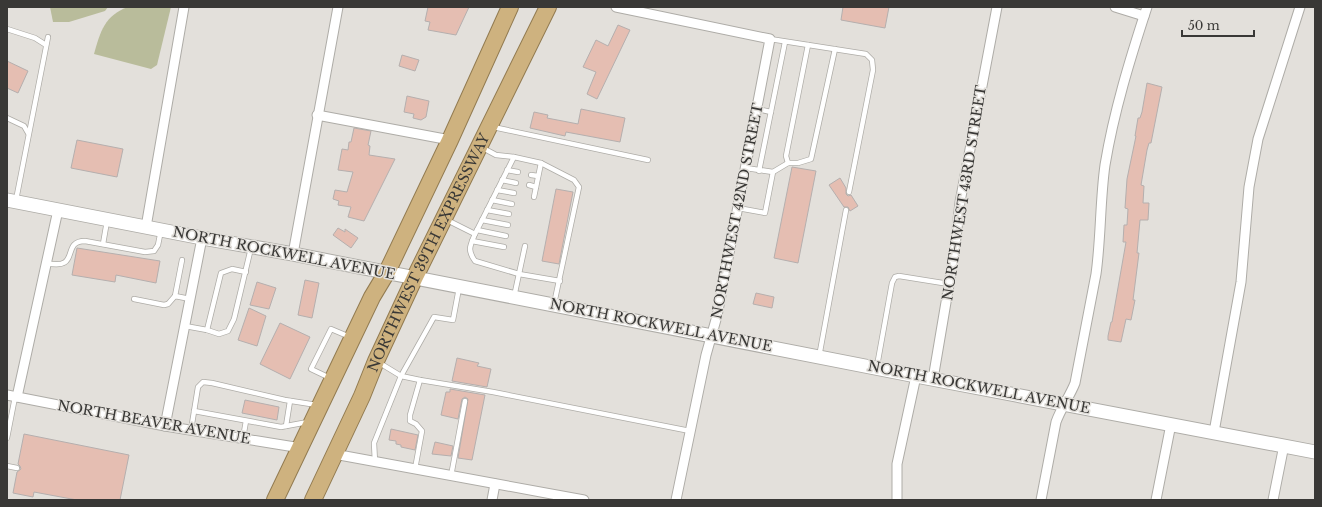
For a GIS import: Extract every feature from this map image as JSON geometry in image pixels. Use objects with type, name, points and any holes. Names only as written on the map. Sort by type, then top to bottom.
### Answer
[{"type":"highway","name":"NORTHWEST 39TH EXPRESSWAY","points":[[275,500],[372,297],[387,272],[450,140],[510,7]]},
{"type":"highway","name":"NORTHWEST 39TH EXPRESSWAY","points":[[313,500],[415,278],[548,7]]},
{"type":"main road","name":"NORTH ROCKWELL AVENUE","points":[[11,201],[554,304],[916,376],[1315,452]]},
{"type":"street","points":[[146,227],[184,7]]},
{"type":"street","points":[[293,254],[317,115],[338,7]]},
{"type":"street","points":[[616,7],[770,39]]},
{"type":"street","name":"NORTHWEST 43RD STREET","points":[[933,379],[954,255],[960,202],[997,7]]},
{"type":"street","points":[[1041,500],[1056,422],[1064,404],[1072,392],[1075,382],[1096,274],[1105,167],[1110,137],[1123,84],[1146,12],[1116,7]]},
{"type":"street","points":[[1214,432],[1241,282],[1249,187],[1256,147],[1265,114],[1300,7]]},
{"type":"street","name":"NORTHWEST 42ND STREET","points":[[676,500],[706,355],[717,316],[770,39]]},
{"type":"street","points":[[317,115],[450,140]]},
{"type":"street","points":[[13,396],[58,210]]},
{"type":"street","points":[[165,426],[202,238]]},
{"type":"street","points":[[897,500],[898,464],[916,376]]},
{"type":"street","name":"NORTH BEAVER AVENUE","points":[[13,396],[165,426],[301,448]]},
{"type":"street","points":[[1156,500],[1171,424]]},
{"type":"street","points":[[1273,500],[1284,445]]},
{"type":"street","points":[[334,454],[584,500]]},
{"type":"street","points":[[492,500],[495,484]]},
{"type":"lane","points":[[7,29],[35,38],[46,45]]},
{"type":"lane","points":[[11,201],[28,132],[48,37]]},
{"type":"lane","points":[[770,39],[866,54],[872,60],[873,70],[849,192]]},
{"type":"lane","points":[[759,171],[785,42]]},
{"type":"lane","points":[[788,163],[786,156],[808,45]]},
{"type":"lane","points":[[746,168],[773,172],[788,163],[798,163],[812,159],[835,49]]},
{"type":"lane","points":[[757,109],[771,112]]},
{"type":"lane","points":[[7,118],[24,126],[28,132]]},
{"type":"lane","points":[[489,126],[648,160]]},
{"type":"lane","points":[[480,146],[496,155],[541,163],[574,180],[579,187],[554,304]]},
{"type":"lane","points":[[514,157],[476,232],[472,241],[470,253],[475,261],[519,274],[560,281]]},
{"type":"lane","points":[[534,197],[541,163]]},
{"type":"lane","points":[[507,170],[518,172]]},
{"type":"lane","points":[[738,208],[765,213],[773,172]]},
{"type":"lane","points":[[531,175],[538,176]]},
{"type":"lane","points":[[502,180],[516,183]]},
{"type":"lane","points":[[529,185],[536,187]]},
{"type":"lane","points":[[497,190],[514,193]]},
{"type":"lane","points":[[492,200],[512,204]]},
{"type":"lane","points":[[487,210],[509,214]]},
{"type":"lane","points":[[819,356],[846,210]]},
{"type":"lane","points":[[444,218],[476,232],[506,236]]},
{"type":"lane","points":[[102,244],[107,219]]},
{"type":"lane","points":[[482,220],[508,225]]},
{"type":"lane","points":[[46,263],[58,266],[63,264],[70,256],[75,244],[79,241],[145,252],[154,251],[158,245],[161,230]]},
{"type":"lane","points":[[472,241],[504,247]]},
{"type":"lane","points":[[185,326],[220,334],[228,331],[234,319],[251,247]]},
{"type":"lane","points":[[514,297],[522,249]]},
{"type":"lane","points":[[134,299],[164,305],[168,304],[175,296],[182,260]]},
{"type":"lane","points":[[207,330],[221,273],[232,269],[246,272]]},
{"type":"lane","points":[[877,368],[892,283],[895,277],[899,276],[949,284]]},
{"type":"lane","points":[[375,462],[374,444],[401,376],[434,317],[453,320],[459,286]]},
{"type":"lane","points":[[175,296],[190,299]]},
{"type":"lane","points":[[333,380],[311,369],[331,329],[353,339]]},
{"type":"lane","points":[[376,361],[401,376],[501,393],[690,431]]},
{"type":"lane","points":[[415,469],[422,431],[416,424],[410,421],[410,415],[420,380]]},
{"type":"lane","points":[[191,430],[198,387],[203,382],[321,406]]},
{"type":"lane","points":[[7,438],[13,396]]},
{"type":"lane","points":[[286,426],[290,400]]},
{"type":"lane","points":[[451,476],[465,401]]},
{"type":"lane","points":[[194,411],[281,427],[314,421]]},
{"type":"lane","points":[[243,438],[246,421]]},
{"type":"lane","points":[[7,466],[17,468]]},
{"type":"green space","points":[[50,7],[108,7],[105,11],[69,22],[53,22]]},
{"type":"green space","points":[[128,7],[171,7],[157,65],[151,69],[94,54],[101,32],[105,25],[120,10]]},
{"type":"building","points":[[428,7],[469,7],[456,35],[428,30],[430,22],[425,21]]},
{"type":"building","points":[[843,7],[889,7],[885,28],[841,20]]},
{"type":"building","points":[[618,25],[630,30],[597,99],[587,94],[596,72],[583,67],[596,40],[608,46]]},
{"type":"building","points":[[402,55],[419,60],[415,71],[399,66]]},
{"type":"building","points":[[7,61],[28,71],[18,93],[7,88]]},
{"type":"building","points":[[1147,83],[1162,87],[1151,143],[1149,143],[1147,150],[1141,185],[1144,186],[1143,203],[1149,203],[1148,220],[1140,220],[1137,253],[1139,253],[1133,300],[1135,300],[1131,320],[1126,319],[1121,342],[1108,340],[1108,336],[1112,322],[1126,242],[1123,242],[1124,225],[1127,225],[1128,209],[1125,208],[1127,179],[1136,136],[1138,118],[1140,118],[1142,112]]},
{"type":"building","points":[[407,96],[429,101],[426,117],[421,120],[413,118],[414,114],[404,112]]},
{"type":"building","points":[[581,109],[625,118],[620,142],[566,132],[565,136],[530,128],[534,112],[548,115],[547,118],[578,124]]},
{"type":"building","points":[[354,128],[371,131],[368,145],[370,146],[369,155],[395,159],[364,221],[348,217],[351,207],[338,205],[339,201],[333,199],[335,190],[347,192],[353,172],[338,170],[342,149],[348,150]]},
{"type":"building","points":[[77,140],[123,149],[117,177],[71,168]]},
{"type":"building","points":[[792,167],[816,171],[798,263],[774,258]]},
{"type":"building","points":[[840,178],[846,188],[846,194],[848,196],[851,195],[858,206],[850,211],[848,207],[844,207],[829,185]]},
{"type":"building","points":[[556,189],[573,192],[559,264],[542,261]]},
{"type":"building","points":[[338,228],[345,232],[345,229],[358,238],[351,248],[333,235]]},
{"type":"building","points":[[77,248],[160,261],[156,283],[116,275],[115,282],[72,275]]},
{"type":"building","points":[[305,280],[319,283],[312,318],[298,315]]},
{"type":"building","points":[[257,282],[276,288],[269,309],[250,305]]},
{"type":"building","points":[[756,293],[774,297],[772,308],[753,304]]},
{"type":"building","points":[[249,308],[266,316],[257,346],[238,340]]},
{"type":"building","points":[[280,323],[310,337],[290,379],[260,364]]},
{"type":"building","points":[[457,358],[479,363],[477,366],[491,369],[487,387],[452,381]]},
{"type":"building","points":[[450,389],[485,395],[472,460],[458,458],[468,399],[465,397],[462,399],[458,419],[441,415],[446,392],[450,392]]},
{"type":"building","points":[[245,400],[279,407],[277,420],[242,413]]},
{"type":"building","points":[[391,429],[418,435],[415,450],[401,447],[401,445],[396,444],[396,441],[389,440]]},
{"type":"building","points":[[24,434],[129,455],[120,500],[77,500],[34,492],[33,497],[13,493],[17,472],[21,469],[18,464]]},
{"type":"building","points":[[435,442],[453,446],[451,456],[432,454]]}]
